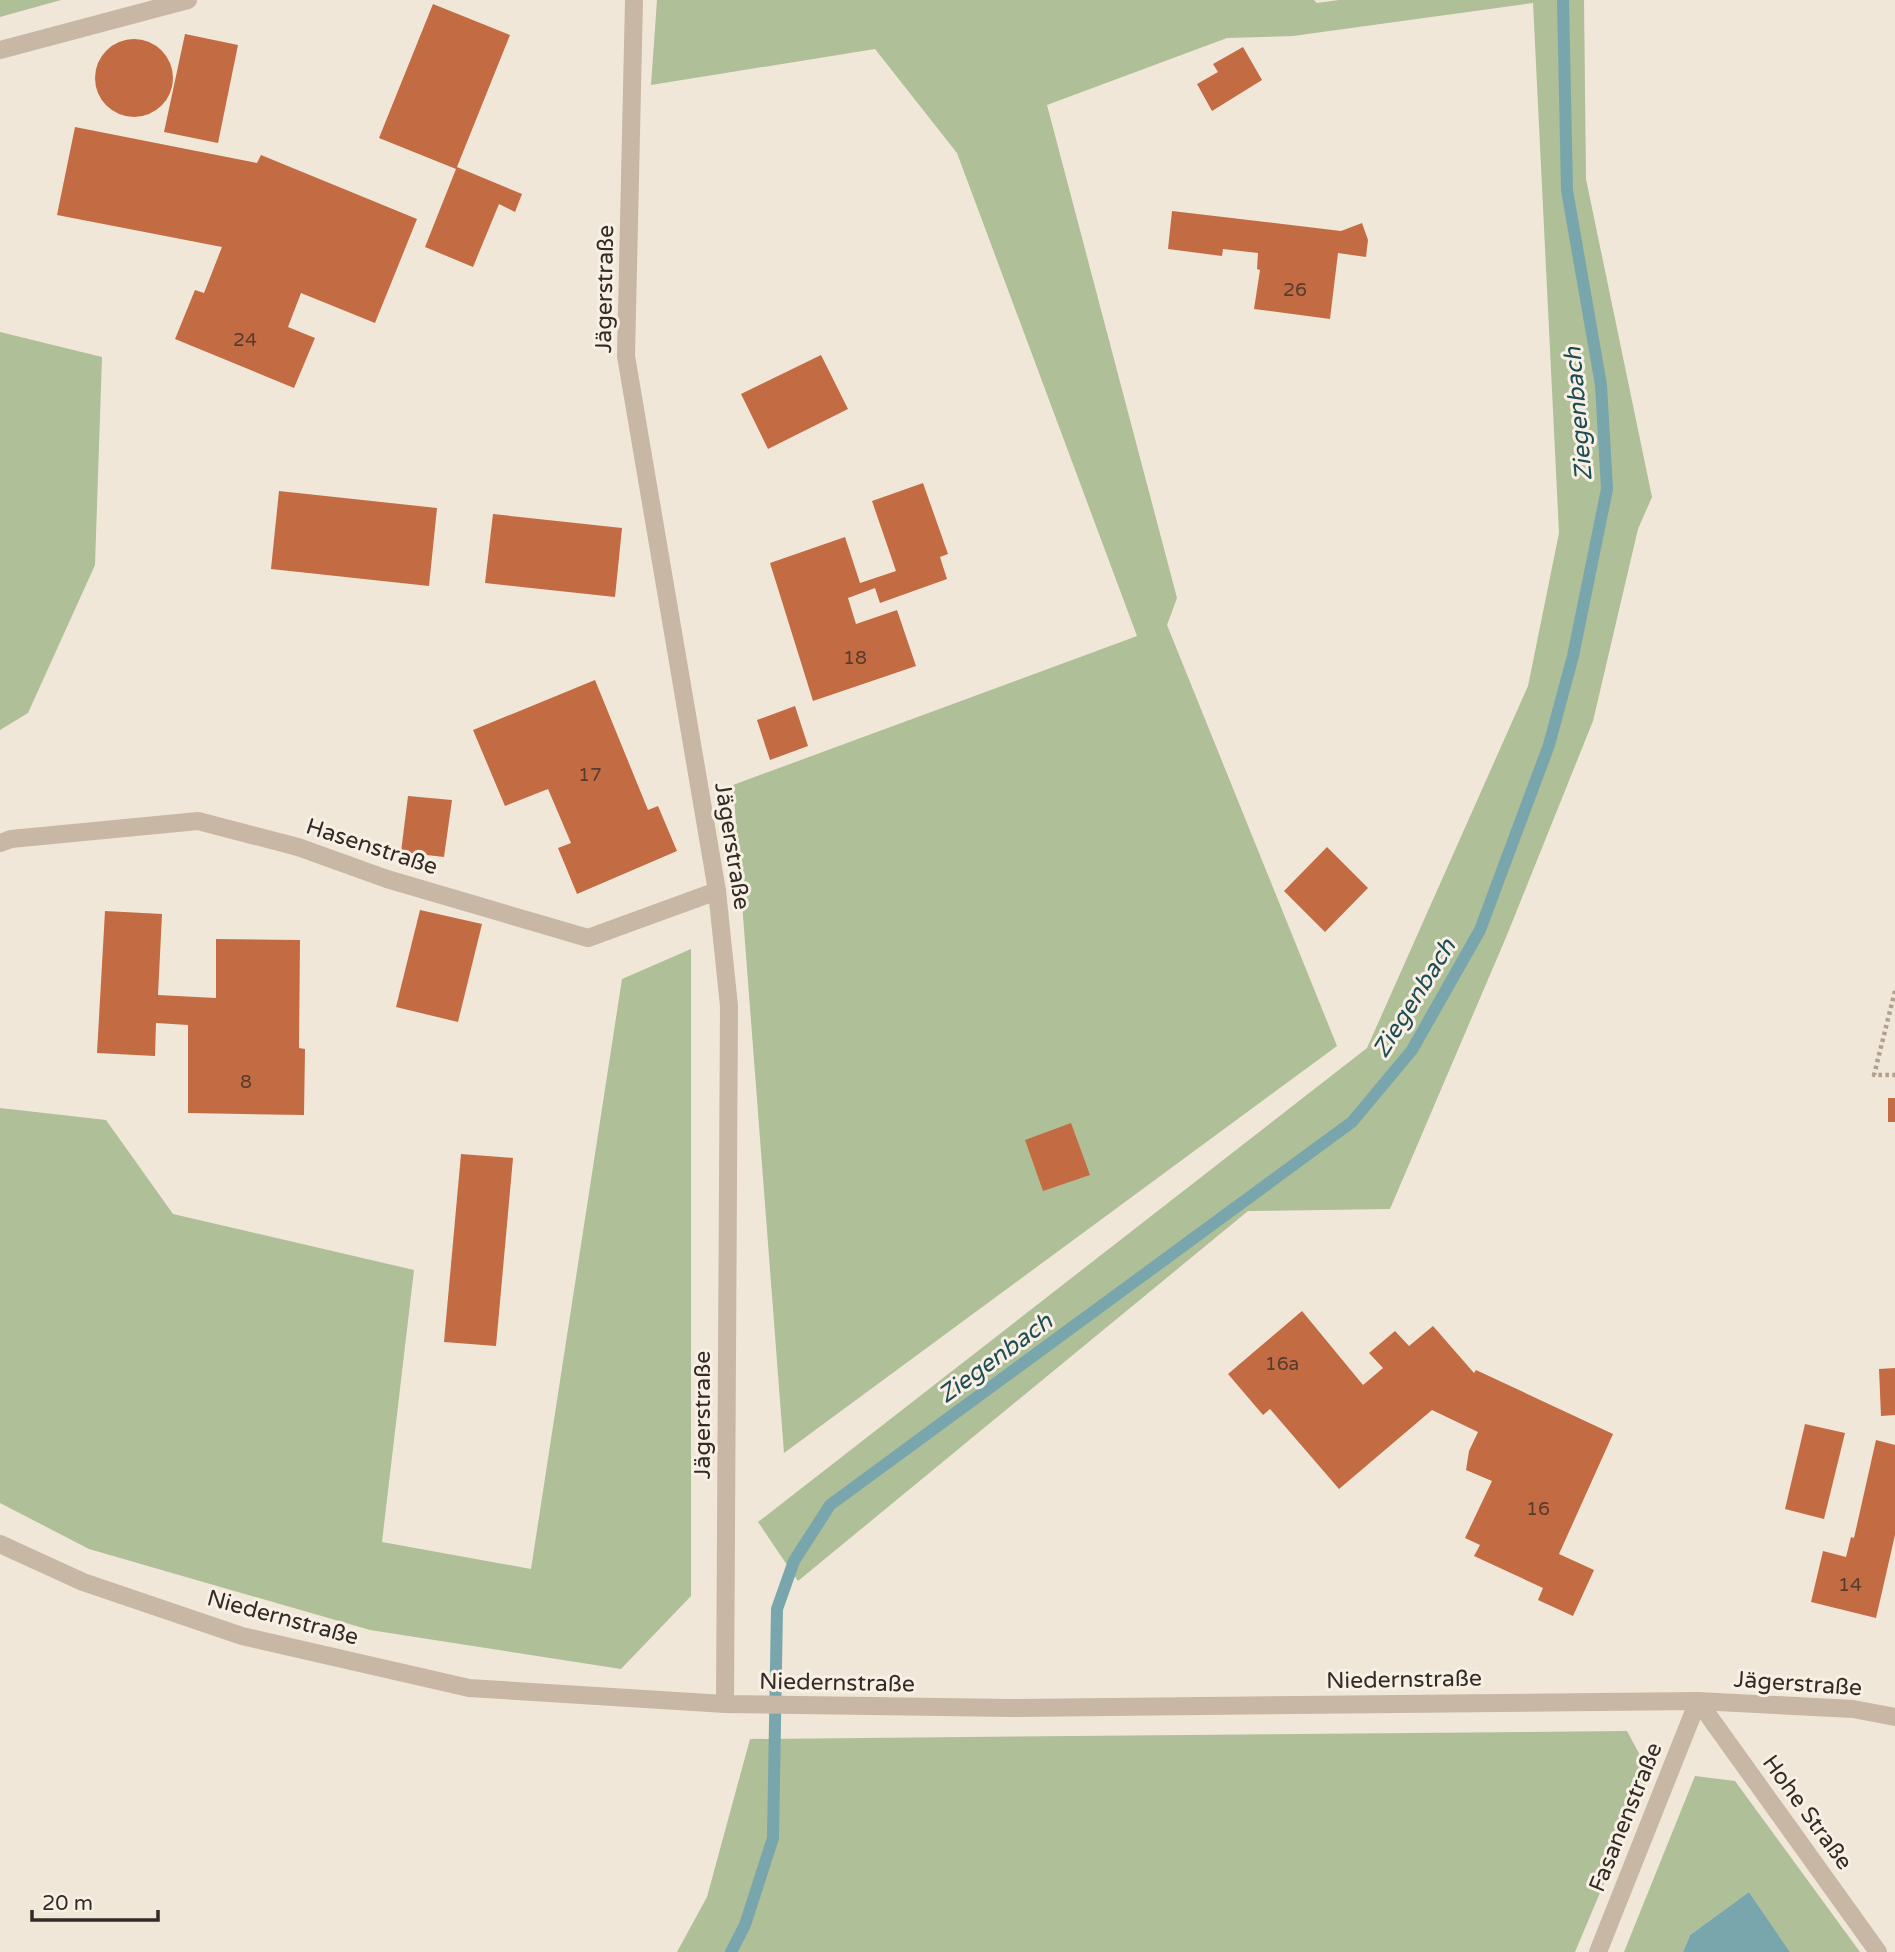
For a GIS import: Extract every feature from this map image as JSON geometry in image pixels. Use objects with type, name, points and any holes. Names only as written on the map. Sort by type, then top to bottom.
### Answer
[{"type":"street","points":[[0,50],[188,0]]},
{"type":"street","name":"Jägerstraße","points":[[634,0],[626,356],[717,891],[729,1006],[724,1704]]},
{"type":"street","name":"Hasenstraße","points":[[0,843],[11,839],[198,821],[298,847],[387,879],[588,938],[717,891]]},
{"type":"street","name":"Niedernstraße","points":[[0,1544],[83,1582],[242,1636],[456,1685],[724,1704],[802,1706],[1010,1708],[1698,1701]]},
{"type":"street","name":"Jägerstraße","points":[[1698,1701],[1853,1709],[1895,1717]]},
{"type":"street","name":"Fasanenstraße","points":[[1598,1952],[1698,1701]]},
{"type":"street","name":"Hohe Straße","points":[[1698,1701],[1878,1952]]},
{"type":"path","points":[[1895,991],[1874,1075],[1895,1075]]},
{"type":"green space","points":[[0,0],[61,0],[0,17]]},
{"type":"green space","points":[[657,0],[1314,0],[1317,3],[1339,0],[1584,0],[1586,179],[1652,497],[1638,529],[1593,721],[1507,935],[1390,1209],[1248,1211],[798,1581],[758,1522],[1367,1048],[1528,686],[1559,533],[1533,3],[1293,36],[1227,38],[1047,105],[1177,598],[1167,625],[1337,1046],[784,1453],[733,785],[1137,636],[957,153],[875,49],[651,85]]},
{"type":"green space","points":[[0,332],[102,357],[95,565],[28,713],[0,730]]},
{"type":"green space","points":[[691,949],[691,1596],[621,1669],[370,1630],[89,1549],[0,1503],[0,1108],[106,1120],[173,1214],[414,1270],[382,1542],[531,1569],[622,979]]},
{"type":"green space","points":[[1627,1731],[1650,1774],[1575,1952],[677,1952],[707,1897],[750,1739]]},
{"type":"green space","points":[[1695,1776],[1735,1781],[1860,1952],[1790,1952],[1749,1892],[1690,1935],[1683,1952],[1624,1952]]},
{"type":"water","points":[[1749,1892],[1790,1952],[1683,1952],[1690,1935]]},
{"type":"building","points":[[433,4],[510,35],[457,167],[522,194],[515,212],[499,204],[473,267],[425,247],[456,169],[379,138]]},
{"type":"building","points":[[185,34],[238,45],[218,143],[164,132]]},
{"type":"building","points":[[134,39],[149,42],[162,50],[170,63],[173,78],[170,93],[162,106],[149,114],[134,117],[119,114],[106,106],[98,93],[95,78],[98,63],[106,50],[119,42]]},
{"type":"building","points":[[1243,47],[1262,80],[1212,111],[1197,84],[1218,72],[1213,64]]},
{"type":"building","points":[[75,127],[257,163],[261,155],[417,219],[375,323],[301,293],[288,327],[315,338],[294,388],[175,339],[195,290],[204,293],[222,247],[57,215]]},
{"type":"building","points":[[1172,211],[1341,231],[1362,223],[1368,240],[1366,257],[1338,253],[1330,319],[1254,309],[1260,270],[1257,269],[1258,253],[1223,249],[1222,256],[1168,249]]},
{"type":"building","points":[[821,355],[848,409],[768,449],[741,394]]},
{"type":"building","points":[[923,483],[948,554],[940,557],[947,579],[880,603],[875,588],[848,598],[856,624],[897,610],[916,666],[813,701],[770,563],[845,537],[860,583],[896,571],[872,501]]},
{"type":"building","points":[[279,491],[437,508],[429,586],[271,569]]},
{"type":"building","points":[[493,514],[622,528],[615,597],[485,583]]},
{"type":"building","points":[[595,680],[648,810],[658,806],[677,851],[577,894],[558,848],[571,843],[548,789],[505,806],[473,730]]},
{"type":"building","points":[[795,706],[808,746],[770,760],[757,720]]},
{"type":"building","points":[[408,796],[452,800],[444,857],[401,852]]},
{"type":"building","points":[[1327,847],[1368,888],[1325,932],[1284,891]]},
{"type":"building","points":[[420,910],[482,924],[458,1022],[396,1007]]},
{"type":"building","points":[[105,911],[162,914],[158,995],[216,998],[216,939],[300,940],[299,1048],[305,1049],[304,1115],[188,1113],[188,1025],[156,1023],[155,1056],[97,1053]]},
{"type":"building","points":[[1888,1098],[1895,1098],[1895,1122],[1888,1122]]},
{"type":"building","points":[[1071,1123],[1090,1175],[1043,1191],[1025,1140]]},
{"type":"building","points":[[461,1154],[513,1158],[496,1346],[444,1342]]},
{"type":"building","points":[[1302,1311],[1363,1385],[1383,1368],[1369,1353],[1395,1331],[1409,1346],[1433,1326],[1474,1373],[1476,1370],[1613,1434],[1559,1554],[1594,1570],[1573,1616],[1538,1600],[1543,1588],[1474,1556],[1480,1545],[1465,1538],[1492,1481],[1466,1470],[1469,1451],[1478,1432],[1432,1410],[1339,1489],[1270,1409],[1263,1415],[1228,1374]]},
{"type":"building","points":[[1895,1368],[1895,1415],[1881,1416],[1879,1369]]},
{"type":"building","points":[[1805,1424],[1845,1433],[1824,1519],[1785,1509]]},
{"type":"building","points":[[1876,1440],[1895,1445],[1895,1535],[1876,1618],[1811,1602],[1823,1551],[1846,1557],[1851,1537],[1854,1538]]},
{"type":"waterway","name":"Ziegenbach","points":[[731,1952],[745,1925],[773,1838],[777,1609],[794,1561],[830,1505],[1352,1122],[1412,1050],[1480,930],[1549,745],[1573,656],[1607,489],[1601,385],[1567,190],[1563,0]]}]
